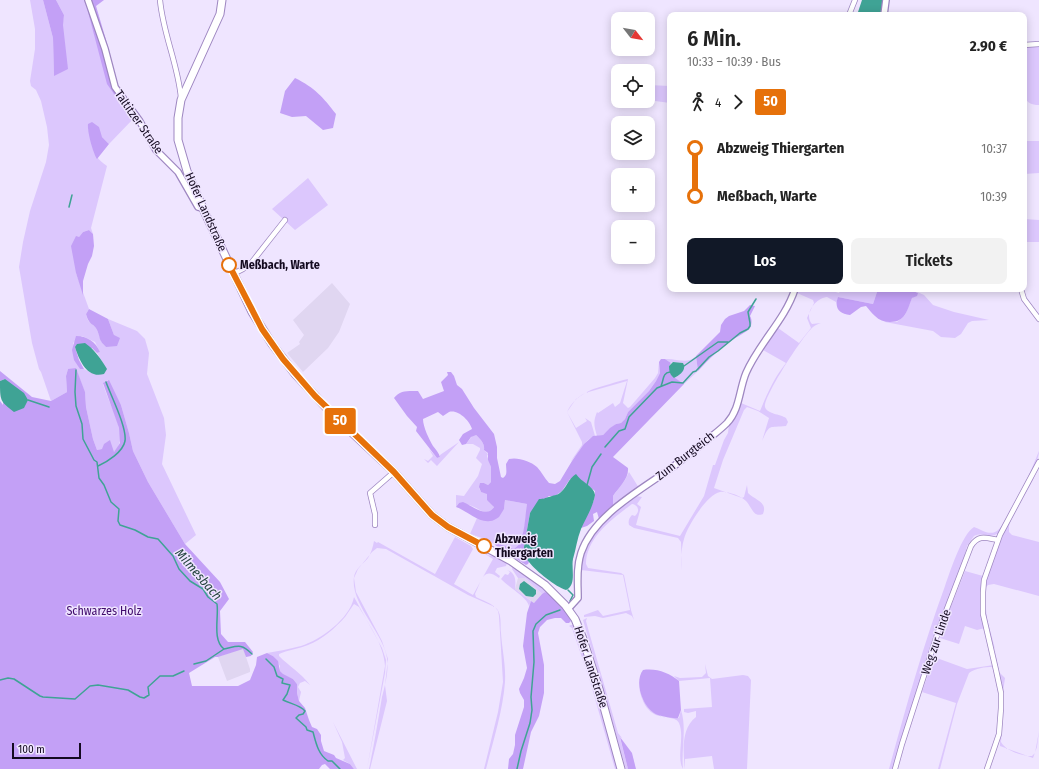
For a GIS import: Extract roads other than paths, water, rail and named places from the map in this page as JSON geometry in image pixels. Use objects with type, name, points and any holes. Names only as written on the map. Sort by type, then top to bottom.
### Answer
[{"type":"main road","name":"Hofer Landstraße","points":[[222,0],[220,14],[181,100],[178,118],[178,140],[188,171],[203,208],[233,274],[262,329],[295,374],[332,414],[394,472],[432,515],[441,522],[511,561],[551,590],[568,609],[583,639],[621,769]]},
{"type":"street","name":"Taltitzer Straße","points":[[88,0],[105,49],[115,87],[139,120],[156,150],[178,172],[198,207],[203,208]]},
{"type":"street","name":"Hofer Landstraße","points":[[160,0],[163,24],[176,68],[181,100]]},
{"type":"street","points":[[850,12],[856,0]]},
{"type":"street","points":[[884,12],[886,0]]},
{"type":"street","points":[[1027,45],[1039,44]]},
{"type":"street","points":[[233,274],[252,262],[285,220]]},
{"type":"street","name":"Zum Burgteich","points":[[568,609],[578,598],[578,561],[586,541],[592,531],[608,514],[686,457],[730,419],[736,407],[747,372],[788,306],[794,292]]},
{"type":"street","points":[[1022,292],[1024,299],[1039,319]]},
{"type":"street","points":[[987,769],[999,734],[1002,708],[1001,693],[983,614],[983,592],[987,570],[998,540],[1039,462]]},
{"type":"street","points":[[375,525],[375,514],[370,493],[394,472]]},
{"type":"street","name":"Weg zur Linde","points":[[895,769],[908,723],[938,632],[971,546],[974,540],[979,538],[998,540]]},
{"type":"waterway","name":"Milmesbach","points":[[69,207],[72,195]]},
{"type":"waterway","points":[[605,447],[619,431],[625,429],[629,417],[657,388],[672,382],[683,383],[709,357],[740,333],[748,329],[750,326],[748,312],[756,299]]},
{"type":"waterway","points":[[684,366],[718,342],[728,342]]},
{"type":"waterway","name":"Milmesbach","points":[[76,370],[76,406],[82,424],[83,439],[94,460],[97,462],[99,478],[104,485],[111,502],[119,509],[118,521],[120,525],[135,530],[148,537],[158,539],[173,556],[179,569],[190,581],[203,589],[208,597],[217,604],[217,634],[220,645],[224,649],[239,646],[245,648],[252,654]]},
{"type":"waterway","points":[[661,386],[664,375],[670,372]]},
{"type":"waterway","name":"Milmesbach","points":[[98,466],[118,453],[125,441],[124,428],[106,382]]},
{"type":"waterway","points":[[28,400],[49,407]]},
{"type":"waterway","points":[[587,485],[592,467],[601,454]]},
{"type":"waterway","points":[[568,590],[573,595],[570,601]]},
{"type":"waterway","points":[[517,769],[530,723],[532,710],[531,697],[534,662],[533,631],[536,624],[546,615],[560,610]]},
{"type":"waterway","points":[[194,664],[206,661],[224,649]]},
{"type":"waterway","name":"Milmesbach","points":[[266,659],[274,667],[277,676],[283,679],[282,683],[290,685],[283,700],[298,706],[305,711],[296,718],[306,727],[307,730],[313,732],[322,755],[328,761],[332,761],[340,769]]},
{"type":"waterway","points":[[0,680],[8,678],[14,679],[43,697],[75,699],[90,686],[98,685],[128,690],[144,698],[149,695],[148,687],[160,676],[173,676],[184,671]]},
{"type":"place","name":"Meßbach, Warte","points":[[229,265]]},
{"type":"place","name":"Abzweig Thiergarten","points":[[484,546]]},
{"type":"park label","name":"Schwarzes Holz","points":[[104,611]]}]
